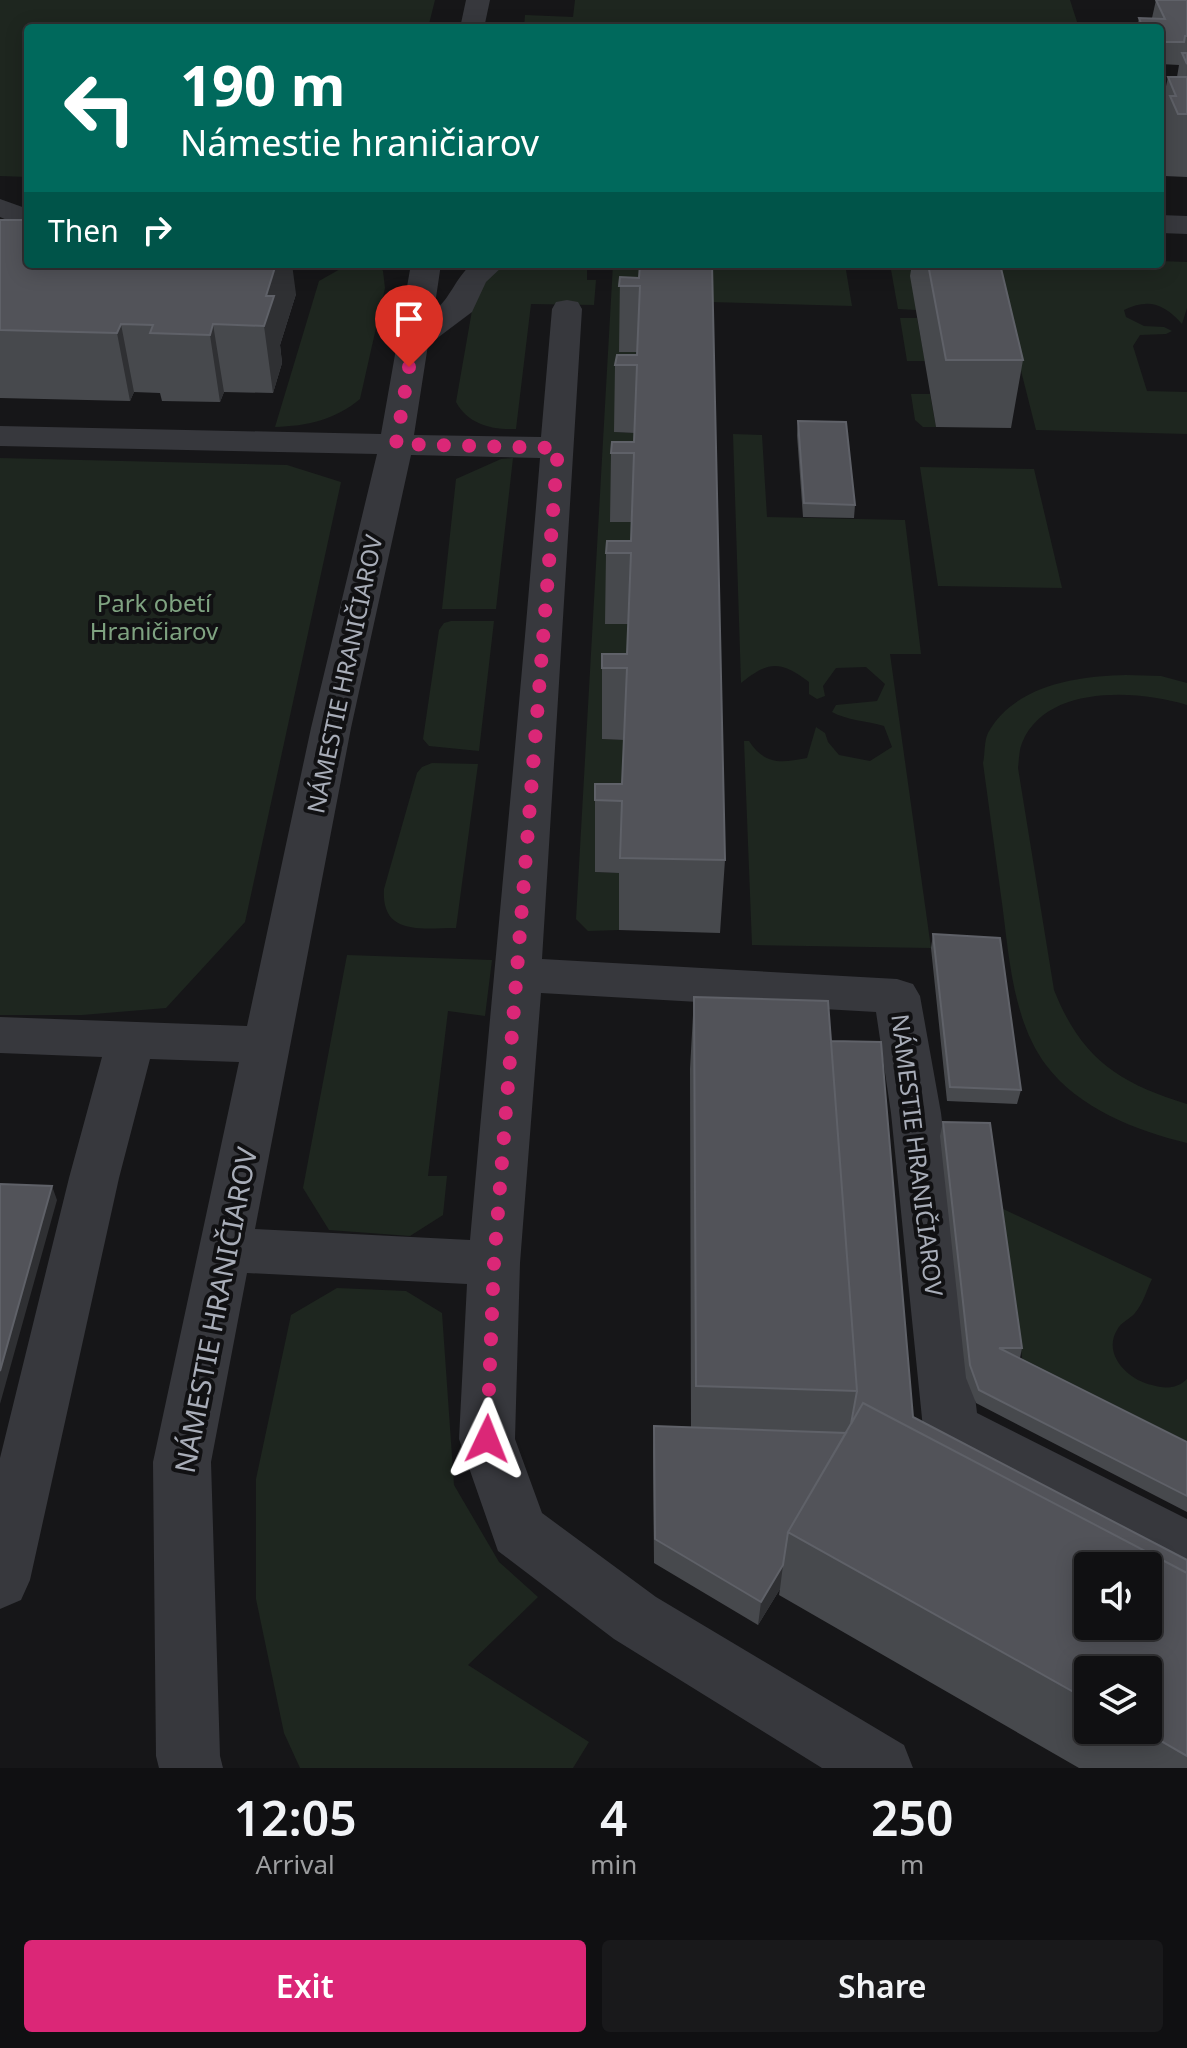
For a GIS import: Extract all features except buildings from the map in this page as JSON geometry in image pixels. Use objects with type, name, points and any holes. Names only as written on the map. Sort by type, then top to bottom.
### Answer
[{"type":"street","points":[[473,24],[478,0]]},
{"type":"street","points":[[1164,224],[1187,225]]},
{"type":"street","points":[[402,268],[424,278]]},
{"type":"street","points":[[414,341],[461,305],[473,278],[485,268]]},
{"type":"street","name":"NÁMESTIE HRANIČIAROV","points":[[191,1768],[188,1756],[182,1462],[331,728],[396,444],[424,278]]},
{"type":"street","points":[[567,309],[494,1263],[487,1439],[519,1531],[635,1618],[881,1768]]},
{"type":"street","points":[[0,436],[558,448]]},
{"type":"street","name":"NÁMESTIE HRANIČIAROV","points":[[517,975],[897,996],[916,1113],[951,1428],[1187,1549]]},
{"type":"street","points":[[0,1035],[266,1045]]},
{"type":"street","points":[[0,1580],[94,1178],[131,1039]]},
{"type":"street","points":[[225,1250],[494,1263]]},
{"type":"green space","points":[[0,0],[435,0],[429,24],[24,24],[24,177],[0,176]]},
{"type":"green space","points":[[575,0],[1070,0],[1078,24],[524,24],[525,15],[573,17]]},
{"type":"green space","points":[[1164,261],[1187,262],[1187,308],[1182,324],[1156,305],[1141,304],[1124,310],[1126,317],[1144,326],[1164,327],[1172,331],[1140,335],[1133,346],[1147,391],[1187,392],[1187,434],[1036,430],[995,268],[1164,268]]},
{"type":"green space","points":[[342,268],[381,268],[383,271],[385,288],[360,399],[341,412],[320,420],[275,427],[319,281]]},
{"type":"green space","points":[[493,268],[587,268],[587,280],[596,280],[594,305],[531,304],[516,429],[481,424],[467,416],[456,402],[474,299]]},
{"type":"green space","points":[[613,268],[846,268],[852,306],[710,302],[619,352],[639,352],[615,432],[636,433],[633,512],[610,522],[633,522],[630,612],[605,623],[629,624],[626,725],[602,739],[625,740],[621,856],[595,872],[621,873],[619,930],[588,931],[576,919]]},
{"type":"green space","points":[[891,268],[973,268],[916,310],[898,309]]},
{"type":"green space","points":[[900,318],[917,318],[925,361],[907,361]]},
{"type":"green space","points":[[911,394],[930,394],[936,427],[923,427],[915,420]]},
{"type":"green space","points":[[733,434],[762,435],[767,517],[905,520],[921,654],[890,654],[931,948],[752,945],[744,741],[749,741],[767,758],[781,761],[807,758],[816,727],[825,733],[839,755],[870,761],[892,747],[884,726],[832,712],[836,705],[877,701],[885,684],[866,667],[836,668],[823,686],[825,696],[817,699],[809,694],[809,682],[783,667],[767,667],[741,683]]},
{"type":"green space","name":"Park obetí Hraničiarov","points":[[0,458],[287,465],[341,482],[245,922],[166,1008],[82,1015],[0,1015]]},
{"type":"green space","points":[[513,458],[496,609],[442,609],[456,479],[501,459]]},
{"type":"green space","points":[[920,467],[1034,469],[1062,588],[938,586]]},
{"type":"green space","points":[[494,621],[479,751],[429,746],[423,739],[439,630],[444,623]]},
{"type":"green space","points":[[1126,675],[1161,676],[1187,683],[1187,705],[1144,696],[1120,695],[1072,701],[1051,710],[1034,724],[1022,743],[1018,768],[1054,990],[1076,1034],[1105,1065],[1141,1087],[1187,1104],[1187,1143],[1148,1132],[1091,1105],[1059,1080],[1034,1046],[1013,984],[983,763],[988,733],[999,717],[1030,694],[1068,681]]},
{"type":"green space","points":[[432,763],[478,764],[456,928],[406,926],[389,915],[385,904],[384,889],[417,773]]},
{"type":"green space","points":[[347,955],[492,960],[485,1016],[448,1011],[428,1176],[447,1176],[443,1215],[410,1236],[329,1230],[303,1188]]},
{"type":"green space","points":[[1001,1208],[1152,1279],[1138,1309],[1117,1330],[1113,1348],[1120,1365],[1143,1382],[1170,1387],[1187,1379],[1187,1453],[1024,1371]]},
{"type":"green space","points":[[337,1288],[406,1291],[442,1313],[454,1485],[499,1562],[538,1597],[468,1665],[589,1742],[573,1768],[300,1768],[284,1733],[256,1599],[256,1479],[291,1315]]},
{"type":"route","points":[[409,367],[396,444],[558,448],[532,759],[516,1015],[494,1263],[487,1439]]}]
